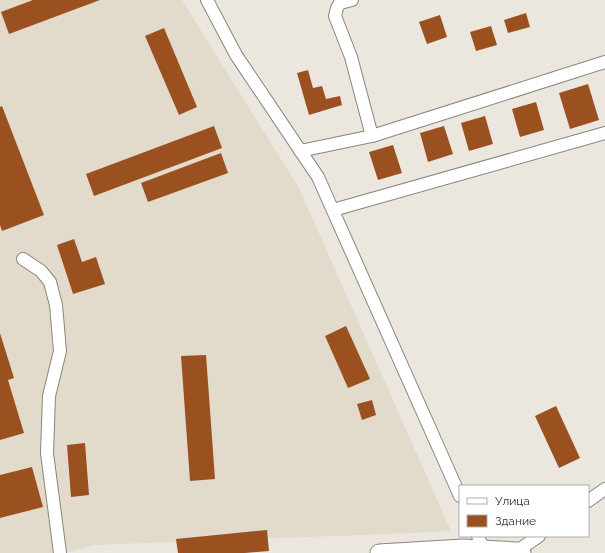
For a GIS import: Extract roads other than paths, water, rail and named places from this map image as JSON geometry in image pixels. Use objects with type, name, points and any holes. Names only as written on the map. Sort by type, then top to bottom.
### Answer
[{"type":"street","points":[[207,0],[236,55],[318,177],[459,494]]},
{"type":"street","points":[[352,0],[340,3],[335,16],[351,57],[372,136]]},
{"type":"street","points":[[300,151],[372,136],[605,62]]},
{"type":"street","points":[[332,210],[605,133]]},
{"type":"street","points":[[23,259],[41,271],[50,282],[56,305],[60,351],[49,396],[47,453],[60,553]]},
{"type":"street","points":[[589,500],[605,489]]},
{"type":"street","points":[[379,553],[490,547],[519,552],[538,537]]}]
